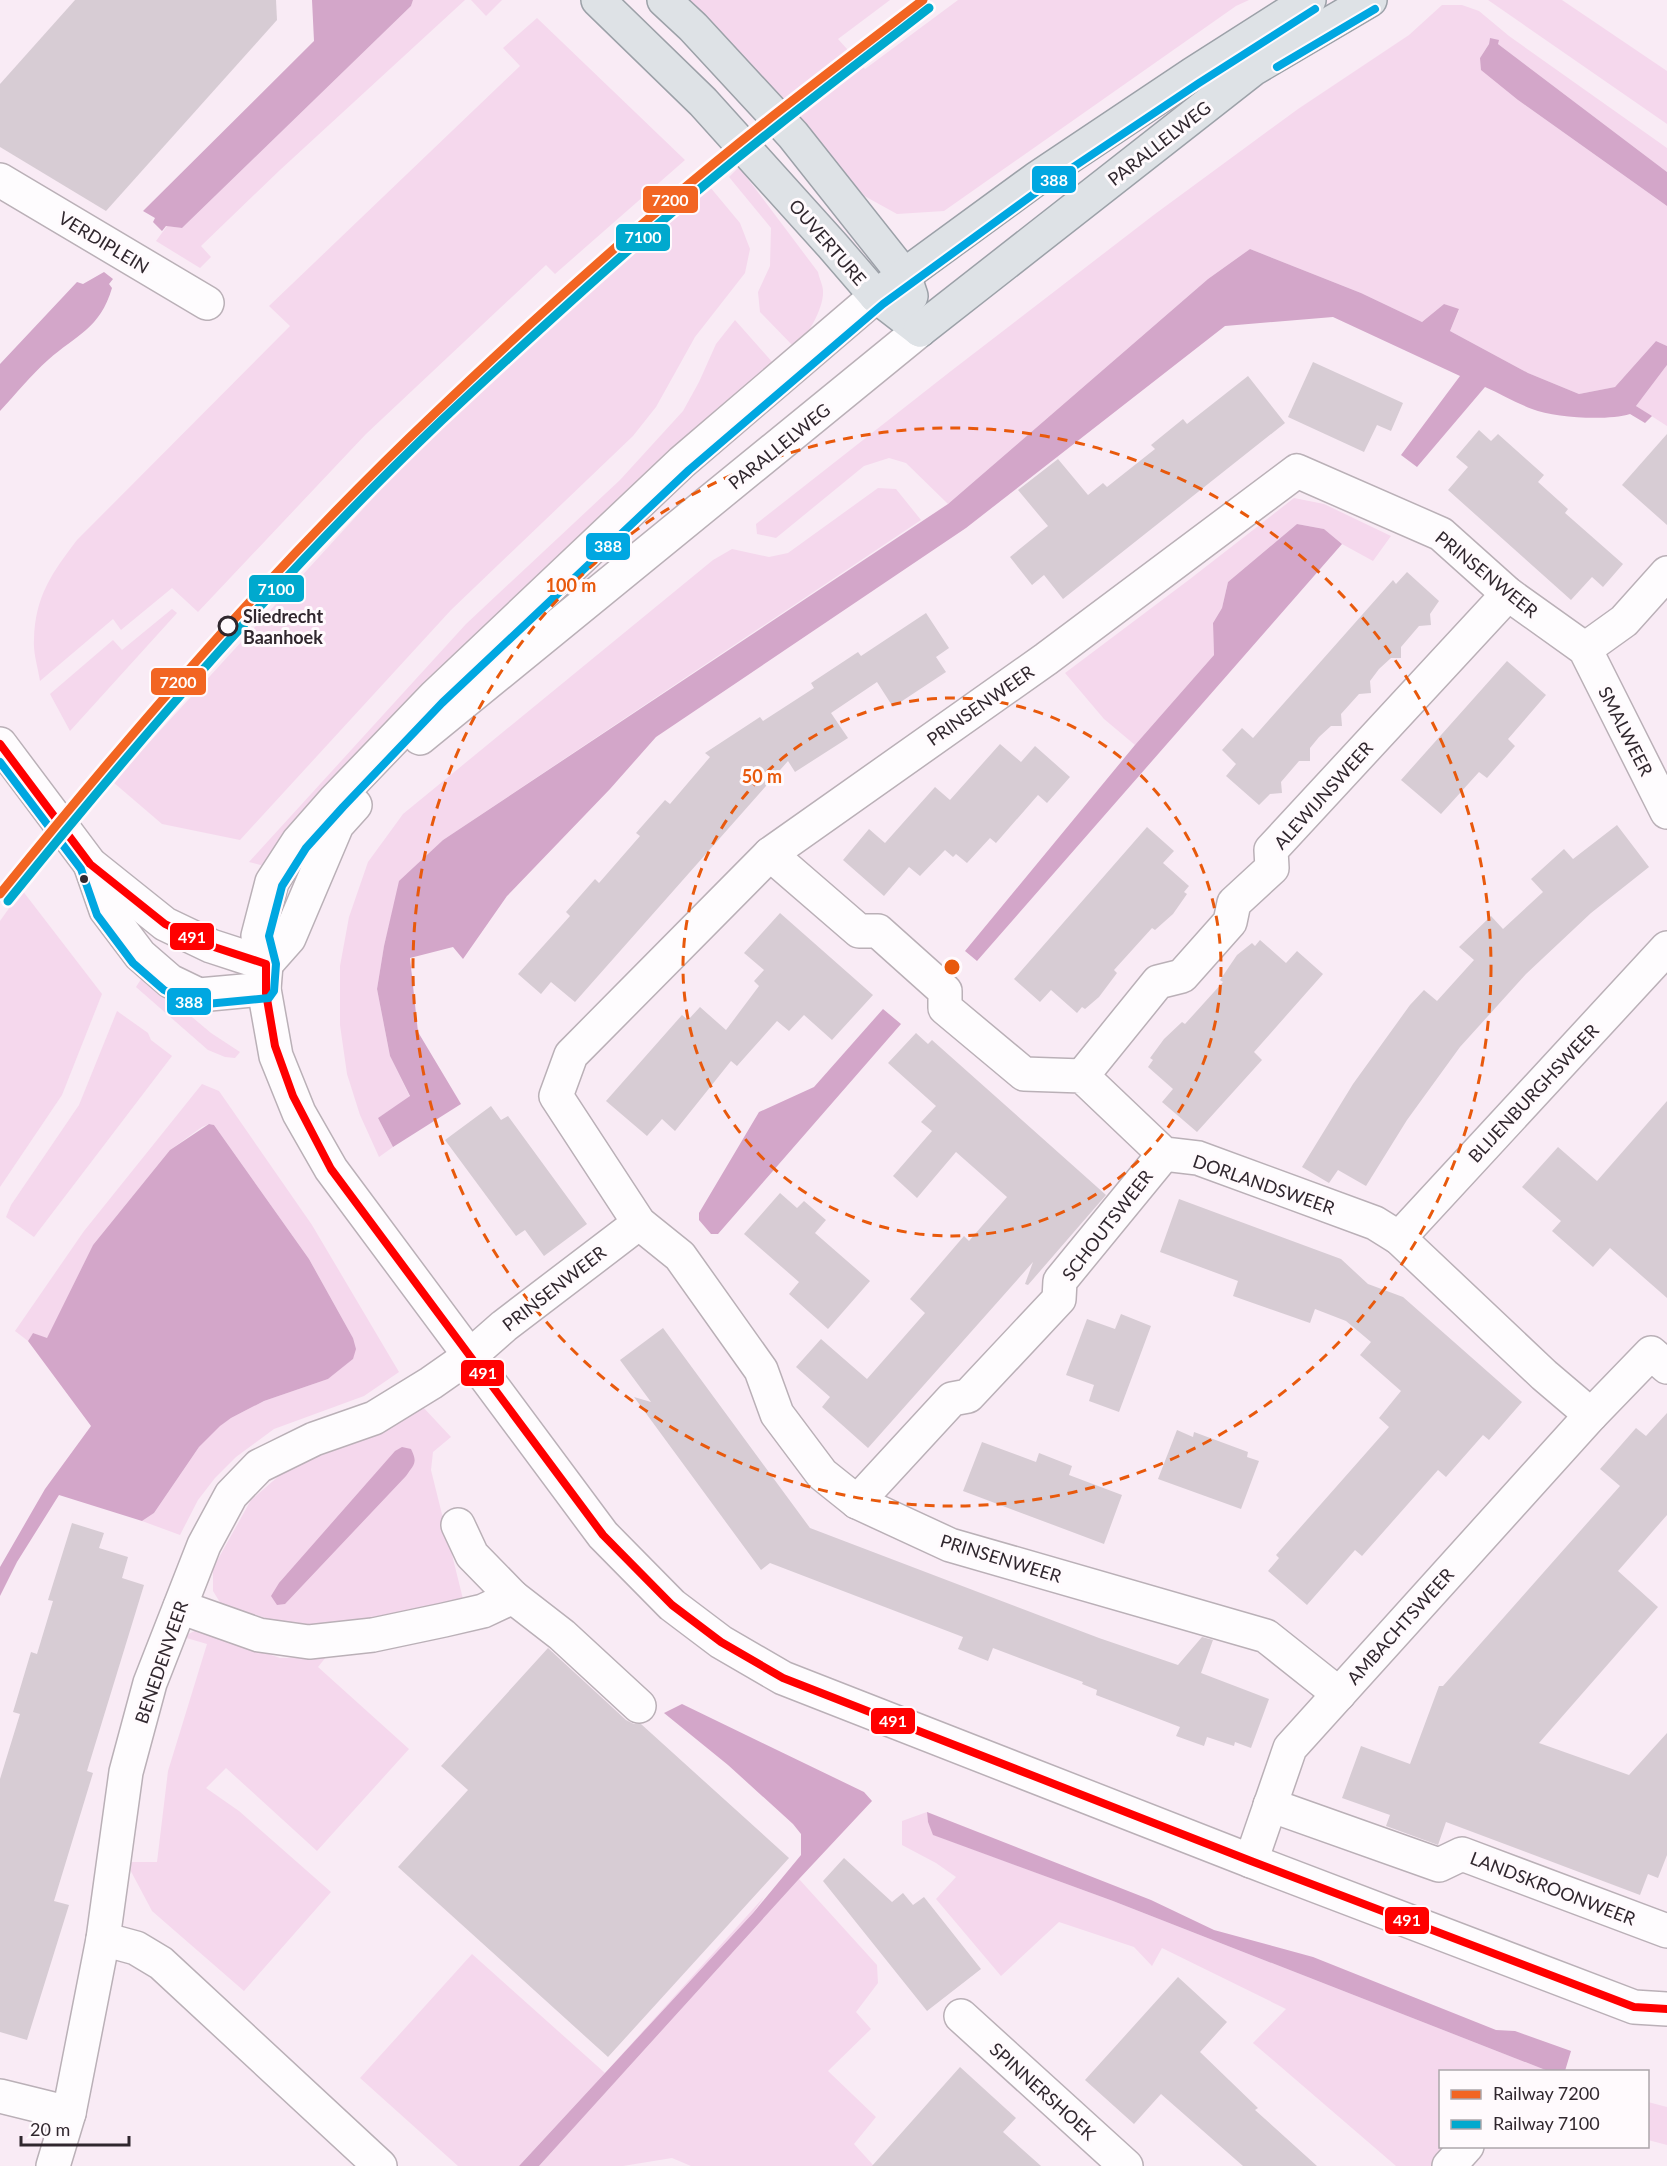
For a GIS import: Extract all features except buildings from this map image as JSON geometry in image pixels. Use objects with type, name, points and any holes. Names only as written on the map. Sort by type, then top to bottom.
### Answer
[{"type":"main road","name":"OUVERTURE","points":[[597,0],[703,102],[876,297],[920,330]]},
{"type":"main road","name":"OUVERTURE","points":[[664,0],[693,27],[794,135],[904,275],[920,330]]},
{"type":"main road","name":"PARALLELWEG","points":[[876,297],[1036,179],[1309,0]]},
{"type":"main road","name":"PARALLELWEG","points":[[920,330],[1253,69],[1370,0]]},
{"type":"street","name":"VERDIPLEIN","points":[[0,180],[207,303]]},
{"type":"street","name":"PARALLELWEG","points":[[265,976],[258,936],[272,882],[298,842],[335,800],[435,696],[674,470],[876,297]]},
{"type":"street","name":"PARALLELWEG","points":[[265,976],[289,938],[337,825],[420,738],[920,330]]},
{"type":"street","name":"PRINSENWEER","points":[[1339,1694],[1266,1636],[950,1545],[857,1502],[822,1474],[777,1414],[761,1370],[680,1256],[639,1222],[556,1096],[571,1055],[770,854],[1046,659],[1297,471],[1441,534],[1508,594],[1585,649]]},
{"type":"street","points":[[1585,649],[1624,621],[1667,573]]},
{"type":"street","name":"ALEWIJNSWEER","points":[[1082,1076],[1158,982],[1182,976],[1230,922],[1234,903],[1272,868],[1271,850],[1508,594]]},
{"type":"street","name":"SMALWEER","points":[[1585,649],[1667,812]]},
{"type":"street","points":[[0,744],[90,864],[165,924],[265,976]]},
{"type":"street","points":[[770,854],[859,931],[878,932],[945,991],[945,1008],[1024,1074],[1082,1076],[1164,1154]]},
{"type":"street","points":[[90,864],[106,910],[140,955],[170,981],[199,995],[265,976]]},
{"type":"street","name":"BLIJENBURGHSWEER","points":[[1399,1238],[1667,948]]},
{"type":"street","points":[[265,976],[276,1056],[299,1113],[331,1169],[603,1535],[672,1605],[721,1642],[783,1678],[1251,1861],[1634,2007],[1667,2009]]},
{"type":"street","name":"DORLANDSWEER","points":[[1164,1154],[1198,1158],[1375,1223],[1399,1238],[1544,1375],[1590,1415]]},
{"type":"street","name":"SCHOUTSWEER","points":[[857,1502],[952,1399],[968,1396],[1059,1299],[1060,1281],[1164,1154]]},
{"type":"street","name":"PRINSENWEER","points":[[471,1356],[504,1326],[639,1222]]},
{"type":"street","points":[[1590,1415],[1651,1353],[1667,1367]]},
{"type":"street","name":"BENEDENVEER","points":[[53,2166],[69,2113],[103,1939],[126,1772],[150,1683],[209,1535],[231,1495],[259,1466],[314,1439],[374,1418],[471,1356]]},
{"type":"street","name":"AMBACHTSWEER","points":[[1251,1861],[1290,1748],[1590,1415]]},
{"type":"street","points":[[458,1525],[472,1555],[513,1597],[562,1635],[639,1706]]},
{"type":"street","points":[[180,1606],[259,1635],[309,1642],[373,1635],[444,1620],[483,1611],[513,1597]]},
{"type":"street","name":"LANDSKROONWEER","points":[[1270,1805],[1439,1864],[1462,1854],[1667,1931]]},
{"type":"street","points":[[103,1939],[136,1948],[161,1963],[380,2166]]},
{"type":"street","name":"SPINNERSHOEK","points":[[961,2016],[1126,2166]]},
{"type":"street","points":[[0,2097],[69,2113]]},
{"type":"street","points":[[1449,2166],[1465,2148]]},
{"type":"shaded area","points":[[312,0],[413,0],[411,6],[182,228],[166,226],[162,231],[153,222],[155,218],[143,211],[314,41]]},
{"type":"shaded area","points":[[413,0],[465,0],[201,246],[211,257],[200,268],[156,241],[167,226],[182,228],[411,6]]},
{"type":"shaded area","points":[[471,0],[502,0],[486,16]]},
{"type":"shaded area","points":[[685,0],[890,0],[838,39],[865,69],[958,0],[1249,0],[1236,6],[944,211],[897,214],[859,193]]},
{"type":"shaded area","points":[[1488,0],[1562,0],[1667,71],[1667,124]]},
{"type":"shaded area","points":[[1442,5],[1462,5],[1479,11],[1509,36],[1667,148],[1667,172],[1490,38],[1480,58],[1518,100],[1667,206],[1667,346],[1656,341],[1615,387],[1579,394],[1528,373],[1450,331],[1459,310],[1444,304],[1422,322],[1361,293],[1250,249],[1208,279],[948,504],[906,463],[889,458],[864,466],[776,538],[757,534],[756,524],[951,371],[1155,214],[1298,109],[1409,35]]},
{"type":"shaded area","points":[[537,18],[685,160],[555,274],[546,265],[366,434],[198,612],[172,588],[121,630],[113,619],[40,681],[34,645],[38,610],[47,586],[68,552],[77,540],[290,326],[269,306],[520,66],[503,48]]},
{"type":"shaded area","points":[[1490,38],[1499,40],[1498,44],[1667,172],[1667,206],[1518,100],[1481,70],[1480,58]]},
{"type":"shaded area","points":[[739,167],[818,272],[822,284],[823,298],[818,314],[804,337],[794,347],[760,312],[758,292],[770,266],[771,228],[729,177]]},
{"type":"shaded area","points":[[710,187],[740,223],[750,249],[745,273],[695,337],[656,407],[633,436],[451,610],[240,840],[162,824],[113,782],[405,463],[544,330]]},
{"type":"shaded area","points":[[1250,249],[1361,293],[1422,322],[1444,304],[1459,309],[1450,331],[1528,373],[1579,394],[1615,387],[1656,341],[1667,346],[1667,365],[1636,406],[1652,416],[1645,423],[1630,414],[1595,418],[1554,415],[1526,407],[1485,387],[1417,467],[1401,455],[1460,376],[1333,317],[1225,326],[966,528],[656,737],[610,789],[507,896],[463,959],[453,947],[410,958],[418,1032],[461,1104],[393,1147],[378,1118],[410,1096],[390,1056],[377,989],[399,881],[443,840],[948,504],[1208,279]]},
{"type":"shaded area","points":[[104,272],[113,279],[109,284],[112,288],[101,313],[86,330],[42,366],[0,411],[0,364],[77,282],[83,284]]},
{"type":"shaded area","points":[[735,320],[774,364],[264,866],[249,862],[466,624],[620,480],[683,411],[716,344]]},
{"type":"shaded area","points":[[1667,365],[1667,426],[1636,406]]},
{"type":"shaded area","points":[[878,488],[896,489],[921,520],[443,840],[400,881],[384,946],[377,989],[390,1056],[410,1097],[378,1118],[393,1147],[379,1157],[360,1115],[347,1074],[340,1025],[340,966],[349,917],[368,862],[403,814],[713,560],[732,549],[769,557],[788,553]]},
{"type":"shaded area","points":[[1294,498],[1324,504],[1391,536],[1373,561],[1342,544],[1324,529],[1297,524],[1228,582],[1222,608],[1213,623],[1214,655],[1135,745],[1104,719],[1065,673]]},
{"type":"shaded area","points":[[1297,524],[1324,529],[1342,544],[977,961],[965,951],[1135,745],[1214,655],[1213,623],[1222,608],[1228,582]]},
{"type":"shaded area","points":[[172,609],[177,613],[70,731],[50,694],[113,640],[122,650]]},
{"type":"shaded area","points":[[22,890],[102,994],[62,1095],[0,1187],[0,921]]},
{"type":"shaded area","points":[[143,976],[211,1033],[240,1052],[235,1058],[225,1057],[208,1050],[136,987]]},
{"type":"shaded area","points":[[883,1009],[901,1024],[718,1234],[711,1234],[699,1220],[699,1213],[759,1112],[814,1087]]},
{"type":"shaded area","points":[[117,1011],[148,1033],[151,1040],[172,1056],[34,1237],[6,1217],[11,1205],[79,1105]]},
{"type":"shaded area","points":[[202,1084],[219,1091],[312,1225],[399,1372],[364,1396],[274,1429],[236,1457],[215,1478],[198,1500],[180,1535],[142,1521],[154,1513],[199,1447],[220,1425],[264,1401],[328,1379],[353,1359],[353,1338],[309,1259],[214,1125],[209,1124],[202,1127],[170,1150],[93,1245],[47,1339],[33,1333],[28,1341],[15,1331],[84,1231]]},
{"type":"shaded area","points":[[209,1124],[214,1125],[309,1259],[353,1338],[356,1349],[353,1359],[328,1379],[264,1401],[220,1426],[199,1447],[154,1513],[142,1521],[59,1495],[17,1562],[0,1596],[0,1567],[45,1489],[91,1426],[28,1341],[33,1333],[47,1338],[93,1245],[170,1150]]},
{"type":"shaded area","points":[[422,1406],[451,1437],[433,1452],[431,1470],[463,1599],[307,1631],[221,1604],[213,1591],[213,1568],[251,1500],[288,1468],[383,1432]]},
{"type":"shaded area","points":[[402,1447],[411,1449],[414,1457],[414,1463],[406,1476],[285,1604],[277,1605],[271,1596],[279,1583],[395,1451]]},
{"type":"shaded area","points":[[198,1629],[280,1658],[326,1657],[318,1667],[409,1749],[317,1851],[226,1768],[206,1788],[239,1811],[331,1892],[244,1991],[152,1911],[126,1862],[157,1862],[168,1771],[207,1644],[183,1637]]},
{"type":"shaded area","points":[[682,1704],[864,1792],[872,1801],[539,2166],[519,2166],[753,1913],[801,1855],[801,1834],[793,1824],[728,1765],[664,1713]]},
{"type":"shaded area","points":[[927,1812],[928,1822],[934,1835],[1113,1901],[1545,2070],[1439,2070],[1439,2148],[1450,2148],[1431,2166],[1396,2166],[1253,2043],[1286,2009],[1162,1948],[1152,1966],[1134,1947],[1059,1922],[1001,1976],[936,1899],[956,1877],[936,1863],[902,1845],[902,1821]]},
{"type":"shaded area","points":[[927,1812],[1151,1900],[1214,1930],[1313,1957],[1496,2030],[1515,2031],[1571,2051],[1565,2070],[1545,2070],[1113,1901],[933,1835]]},
{"type":"shaded area","points":[[799,1879],[877,1965],[878,1983],[856,2012],[871,2029],[828,2071],[876,2117],[854,2144],[874,2166],[691,2166],[672,2158],[623,2166],[539,2166]]},
{"type":"shaded area","points":[[764,1897],[753,1913],[519,2166],[458,2166],[360,2078],[472,1954],[605,2073]]},
{"type":"shaded area","points":[[1649,2102],[1667,2107],[1667,2145],[1649,2140]]},
{"type":"rail line","name":"7200","points":[[0,894],[103,769],[209,647],[319,528],[434,414],[550,306],[669,201],[826,74],[923,0]]},
{"type":"rail line","name":"7100","points":[[8,901],[111,776],[271,594],[441,421],[676,209],[770,132],[929,8]]},
{"type":"transit line","name":"388","points":[[0,762],[81,869],[97,915],[133,963],[164,990],[196,1005],[269,998],[274,991],[276,964],[269,936],[282,886],[306,848],[442,703],[689,470],[883,304],[1042,188],[1315,9]]},
{"type":"transit line","name":"388","points":[[1277,67],[1375,9]]},
{"type":"transit line","name":"491","points":[[0,744],[90,864],[165,924],[211,946],[266,964],[266,993],[275,1046],[293,1096],[331,1169],[603,1535],[672,1605],[721,1642],[783,1678],[1251,1861],[1634,2007],[1667,2009]]},
{"type":"place","name":"Sliedrecht Baanhoek","points":[[228,626]]}]
